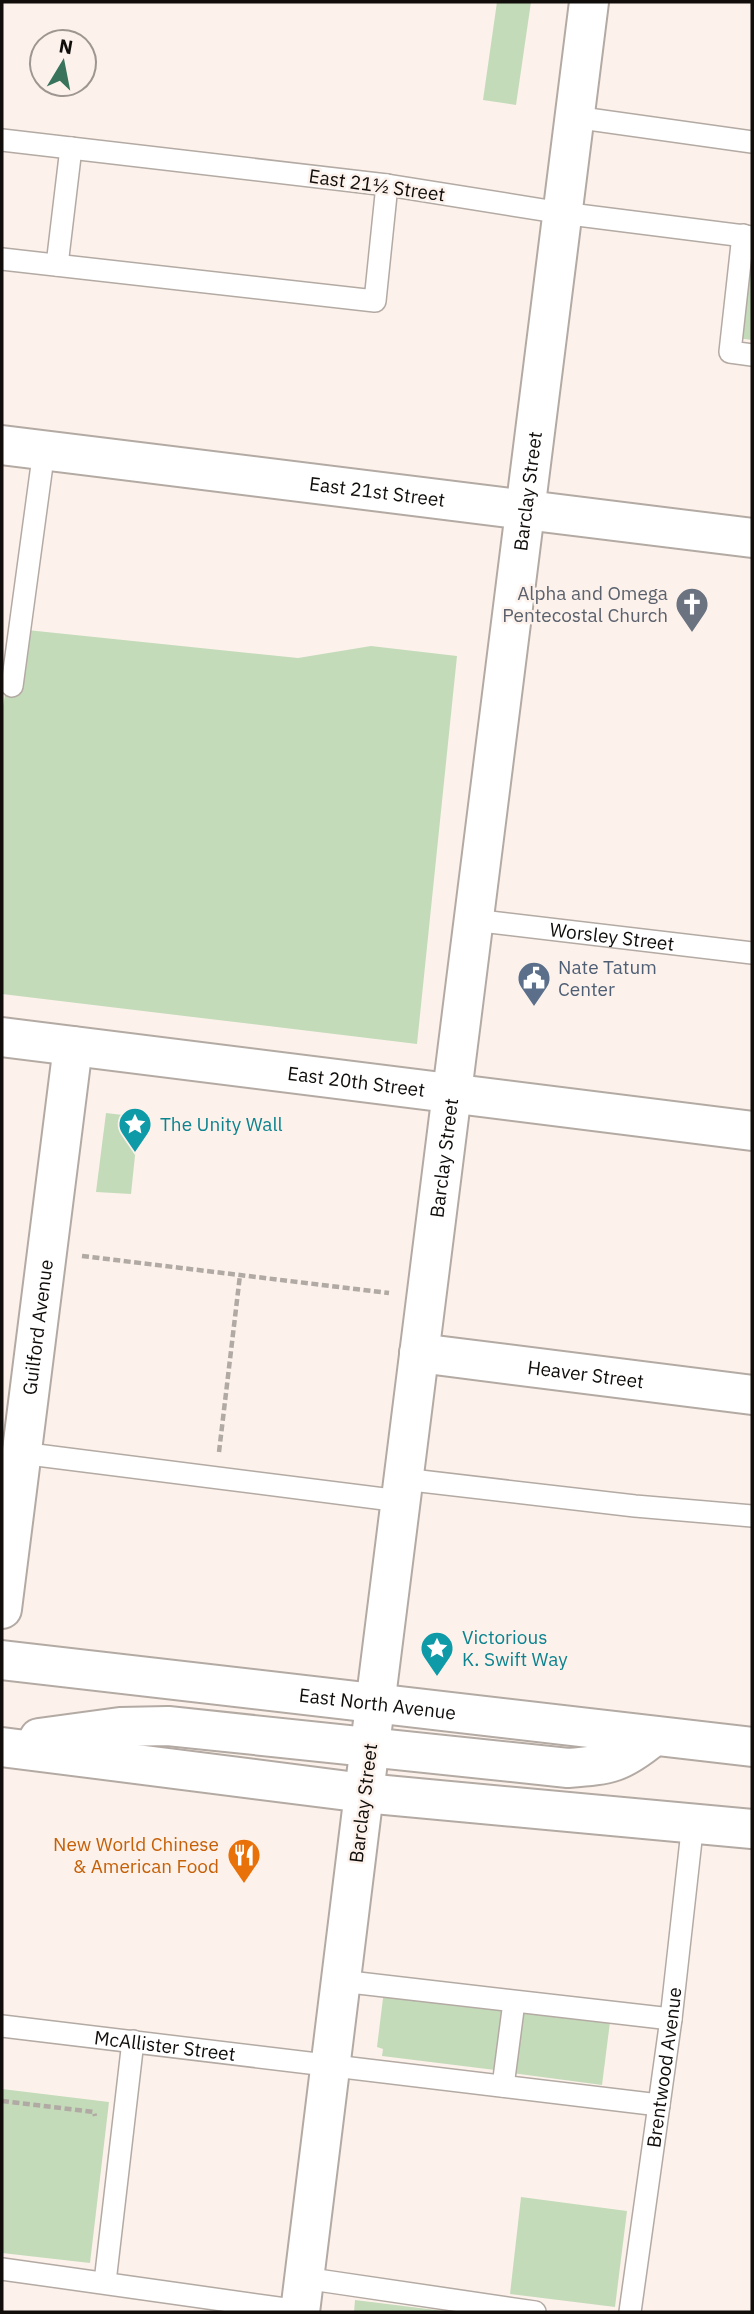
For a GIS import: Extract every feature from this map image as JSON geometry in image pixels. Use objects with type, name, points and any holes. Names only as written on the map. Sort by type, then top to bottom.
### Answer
[{"type":"street","name":"Barclay Street","points":[[301,2300],[589,2]]},
{"type":"street","name":"East 21st Street","points":[[2,445],[752,538]]},
{"type":"street","name":"East 20th Street","points":[[2,1038],[752,1131]]},
{"type":"street","name":"Guilford Avenue","points":[[2,1609],[74,1046]]},
{"type":"street","name":"Heaver Street","points":[[419,1353],[752,1395]]},
{"type":"street","name":"East North Avenue","points":[[2,1660],[752,1747]]},
{"type":"street","points":[[2,1745],[120,1727],[168,1726],[568,1768],[601,1766],[626,1758],[654,1736]]},
{"type":"street","points":[[2,1745],[364,1793],[752,1829]]},
{"type":"lane","points":[[574,117],[752,142]]},
{"type":"lane","name":"East 21½ Street","points":[[2,140],[387,185],[562,212],[748,236]]},
{"type":"lane","points":[[57,265],[71,148]]},
{"type":"lane","points":[[2,259],[375,300],[387,185]]},
{"type":"lane","points":[[748,236],[730,352],[752,355]]},
{"type":"lane","points":[[12,686],[44,450]]},
{"type":"lane","name":"Worsley Street","points":[[473,920],[752,953]]},
{"type":"lane","points":[[21,1453],[216,1477],[752,1516]]},
{"type":"lane","name":"Brentwood Avenue","points":[[630,2312],[671,2019],[693,1822]]},
{"type":"lane","points":[[341,1980],[671,2019]]},
{"type":"lane","points":[[503,2086],[514,2002]]},
{"type":"lane","name":"McAllister Street","points":[[2,2026],[659,2105]]},
{"type":"lane","points":[[105,2282],[133,2041]]},
{"type":"lane","points":[[2,2269],[105,2282],[301,2300],[535,2312]]},
{"type":"path","points":[[78,1255],[390,1293]]},
{"type":"path","points":[[216,1477],[240,1275]]},
{"type":"path","points":[[2,2101],[94,2112],[95,2118]]},
{"type":"green space","points":[[497,2],[531,2],[516,105],[483,100]]},
{"type":"green space","points":[[746,248],[752,249],[752,340],[737,338]]},
{"type":"green space","points":[[27,630],[298,658],[371,646],[457,656],[417,1044],[2,994],[2,711],[15,641]]},
{"type":"green space","points":[[106,1113],[139,1117],[131,1194],[96,1192]]},
{"type":"green space","points":[[384,1990],[503,2005],[495,2070],[382,2056],[383,2049],[377,2047]]},
{"type":"green space","points":[[513,2010],[610,2022],[602,2085],[505,2072]]},
{"type":"green space","points":[[2,2089],[109,2102],[90,2263],[2,2253]]},
{"type":"green space","points":[[521,2197],[627,2211],[615,2307],[510,2294]]},
{"type":"green space","points":[[355,2300],[452,2312],[354,2312]]},
{"type":"place","name":"Alpha and Omega Pentecostal Church","points":[[692,634]]},
{"type":"place","name":"Nate Tatum Center","points":[[534,1008]]},
{"type":"place","name":"The Unity Wall","points":[[135,1154]]},
{"type":"place","name":"Victorious K. Swift Way","points":[[437,1678]]},
{"type":"place","name":"New World Chinese & American Food","points":[[244,1885]]}]
